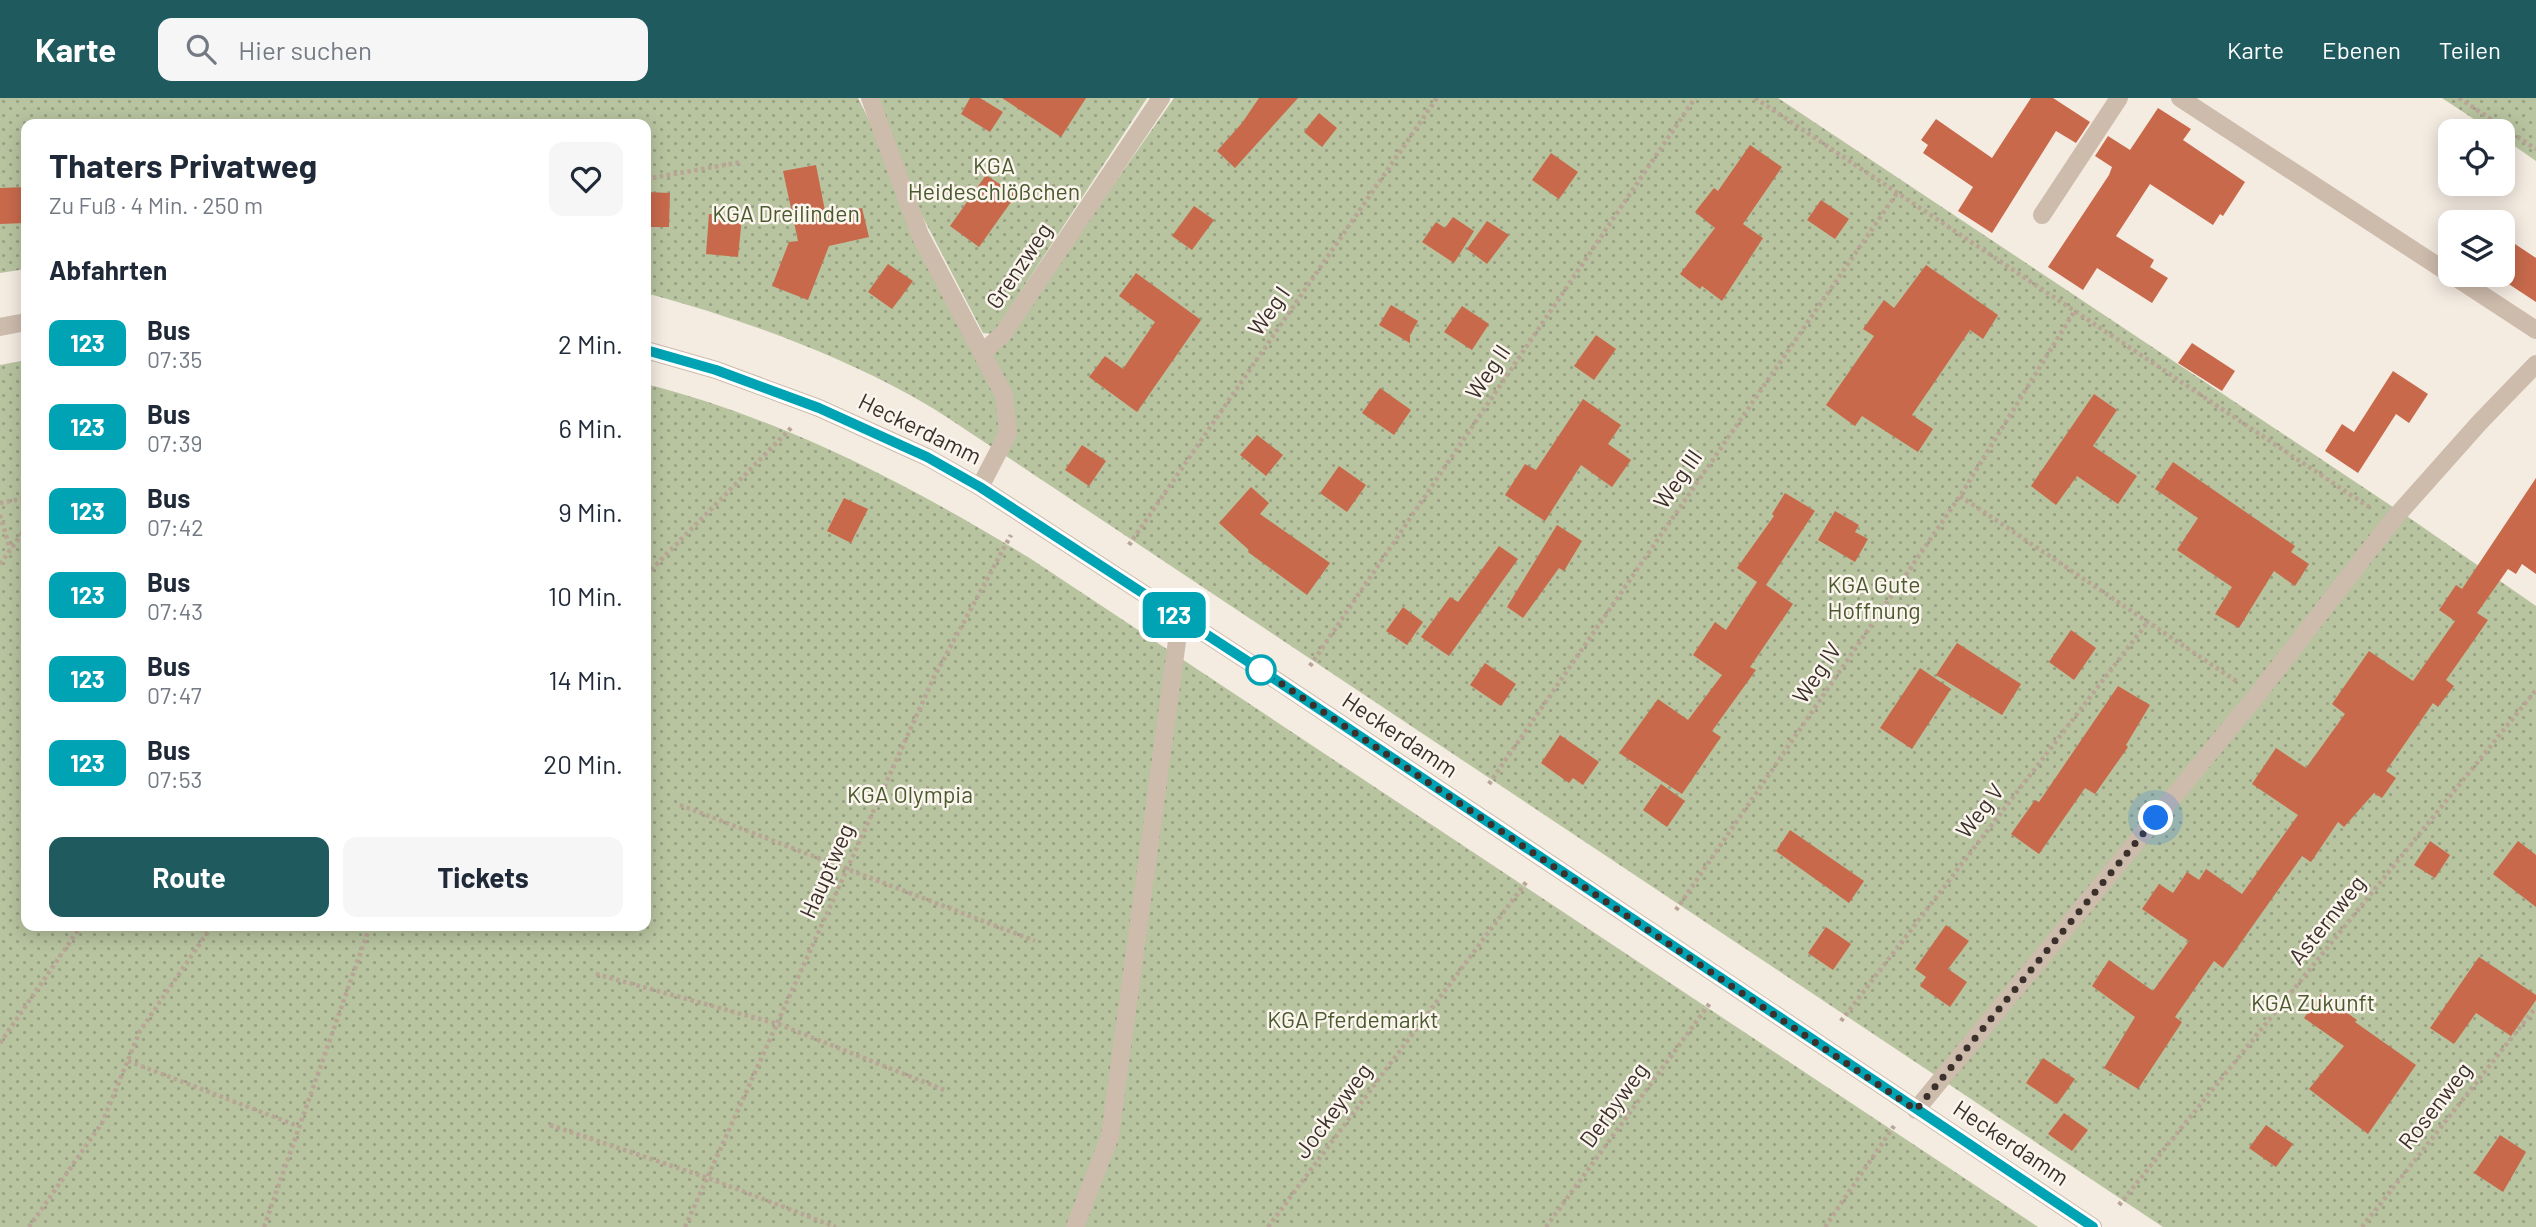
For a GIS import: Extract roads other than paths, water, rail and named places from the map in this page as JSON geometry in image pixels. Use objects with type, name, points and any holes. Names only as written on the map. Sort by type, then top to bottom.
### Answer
[{"type":"street","points":[[870,98],[920,235],[1004,395],[1008,433],[980,487]]},
{"type":"street","name":"Grenzweg","points":[[983,352],[1003,334],[1161,98]]},
{"type":"street","points":[[2042,215],[2119,98]]},
{"type":"street","points":[[2180,98],[2438,266]]},
{"type":"street","points":[[2471,287],[2536,330]]},
{"type":"street","points":[[0,327],[21,323]]},
{"type":"street","name":"Heckerdamm","points":[[651,351],[716,370],[819,408],[917,452],[980,487],[1261,670],[2093,1227]]},
{"type":"street","points":[[1916,1110],[2257,695],[2391,522],[2536,363]]},
{"type":"street","points":[[1075,1227],[1110,1136],[1180,619]]},
{"type":"park label","name":"KGA Heideschlößchen","points":[[994,179]]},
{"type":"park label","name":"KGA Dreilinden","points":[[786,214]]},
{"type":"park label","name":"KGA Gute Hoffnung","points":[[1874,598]]},
{"type":"park label","name":"KGA Olympia","points":[[910,795]]},
{"type":"park label","name":"KGA Zukunft","points":[[2313,1003]]},
{"type":"park label","name":"KGA Pferdemarkt","points":[[1353,1020]]}]
